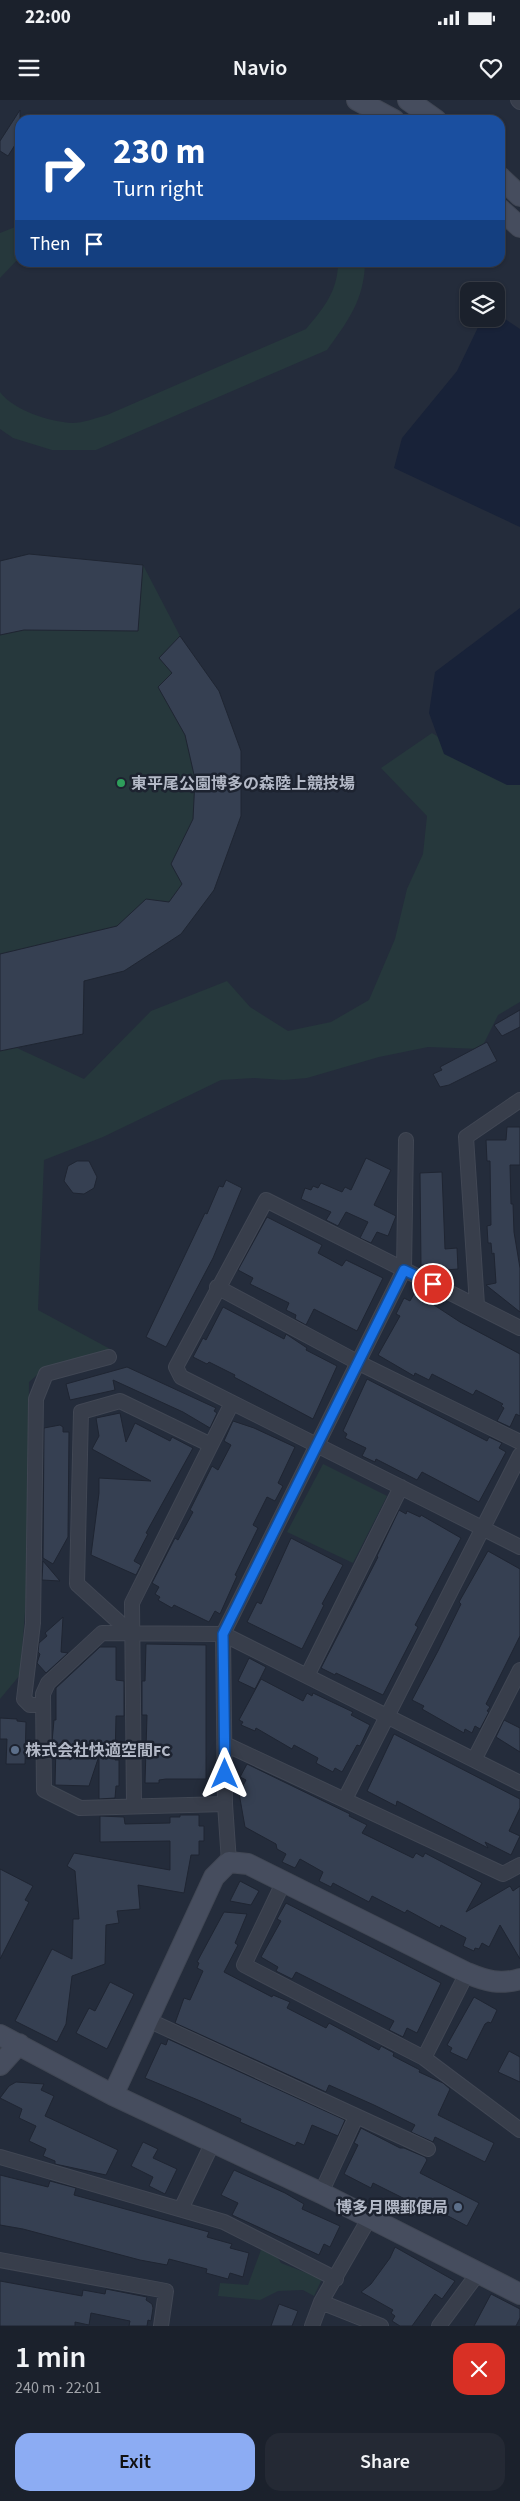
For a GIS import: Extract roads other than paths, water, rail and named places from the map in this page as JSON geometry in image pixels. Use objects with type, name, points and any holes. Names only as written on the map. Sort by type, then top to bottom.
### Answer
[{"type":"street","points":[[357,100],[385,115]]},
{"type":"street","points":[[408,100],[429,115]]},
{"type":"street","points":[[505,182],[520,196]]},
{"type":"street","points":[[505,214],[520,227]]},
{"type":"street","points":[[477,1305],[466,1136],[520,1100]]},
{"type":"street","points":[[113,2095],[214,1877],[229,1862],[225,1804],[223,1634],[404,1270],[406,1140]]},
{"type":"street","points":[[520,1328],[266,1200],[217,1287],[176,1367],[181,1377],[520,1547]]},
{"type":"street","points":[[217,1287],[359,1363],[520,1442]]},
{"type":"street","points":[[43,1705],[30,1705],[24,1699],[33,1623],[36,1399],[46,1374],[110,1358]]},
{"type":"street","points":[[131,1633],[77,1584],[81,1412],[120,1401],[211,1445]]},
{"type":"street","points":[[134,1805],[132,1603],[232,1403]]},
{"type":"street","points":[[346,1799],[520,1454]]},
{"type":"street","points":[[308,1674],[401,1487]]},
{"type":"street","points":[[225,1804],[134,1805],[80,1808],[44,1790],[43,1694],[48,1683],[102,1633],[223,1634],[308,1674],[520,1783]]},
{"type":"street","points":[[474,1760],[520,1670]]},
{"type":"street","points":[[225,1744],[503,1874],[520,1864]]},
{"type":"street","points":[[229,1862],[248,1864],[488,1982],[506,1984],[520,1979]]},
{"type":"street","points":[[284,1881],[244,1965],[424,2058],[520,2130]]},
{"type":"street","points":[[424,2058],[467,1973]]},
{"type":"street","points":[[148,2020],[428,2149]]},
{"type":"street","points":[[0,2035],[113,2095],[321,2193],[520,2294]]},
{"type":"street","points":[[0,2065],[19,2044]]},
{"type":"street","points":[[321,2193],[356,2117]]},
{"type":"street","points":[[182,2209],[213,2142]]},
{"type":"street","points":[[0,2156],[224,2222],[336,2279]]},
{"type":"street","points":[[312,2326],[321,2302],[336,2279],[370,2217]]},
{"type":"street","points":[[0,2260],[166,2291],[161,2326]]},
{"type":"street","points":[[438,2326],[479,2272]]},
{"type":"street","points":[[321,2302],[381,2326]]},
{"type":"water","points":[[505,319],[520,329],[520,527],[394,468],[402,438],[457,371],[478,327],[505,327]]},
{"type":"water","points":[[520,608],[520,785],[507,785],[444,754],[429,713],[435,672]]},
{"type":"place","name":"東平尾公園博多の森陸上競技場","points":[[121,783]]},
{"type":"place","name":"株式会社快適空間FC","points":[[15,1750]]},
{"type":"place","name":"博多月隈郵便局","points":[[458,2207]]}]
